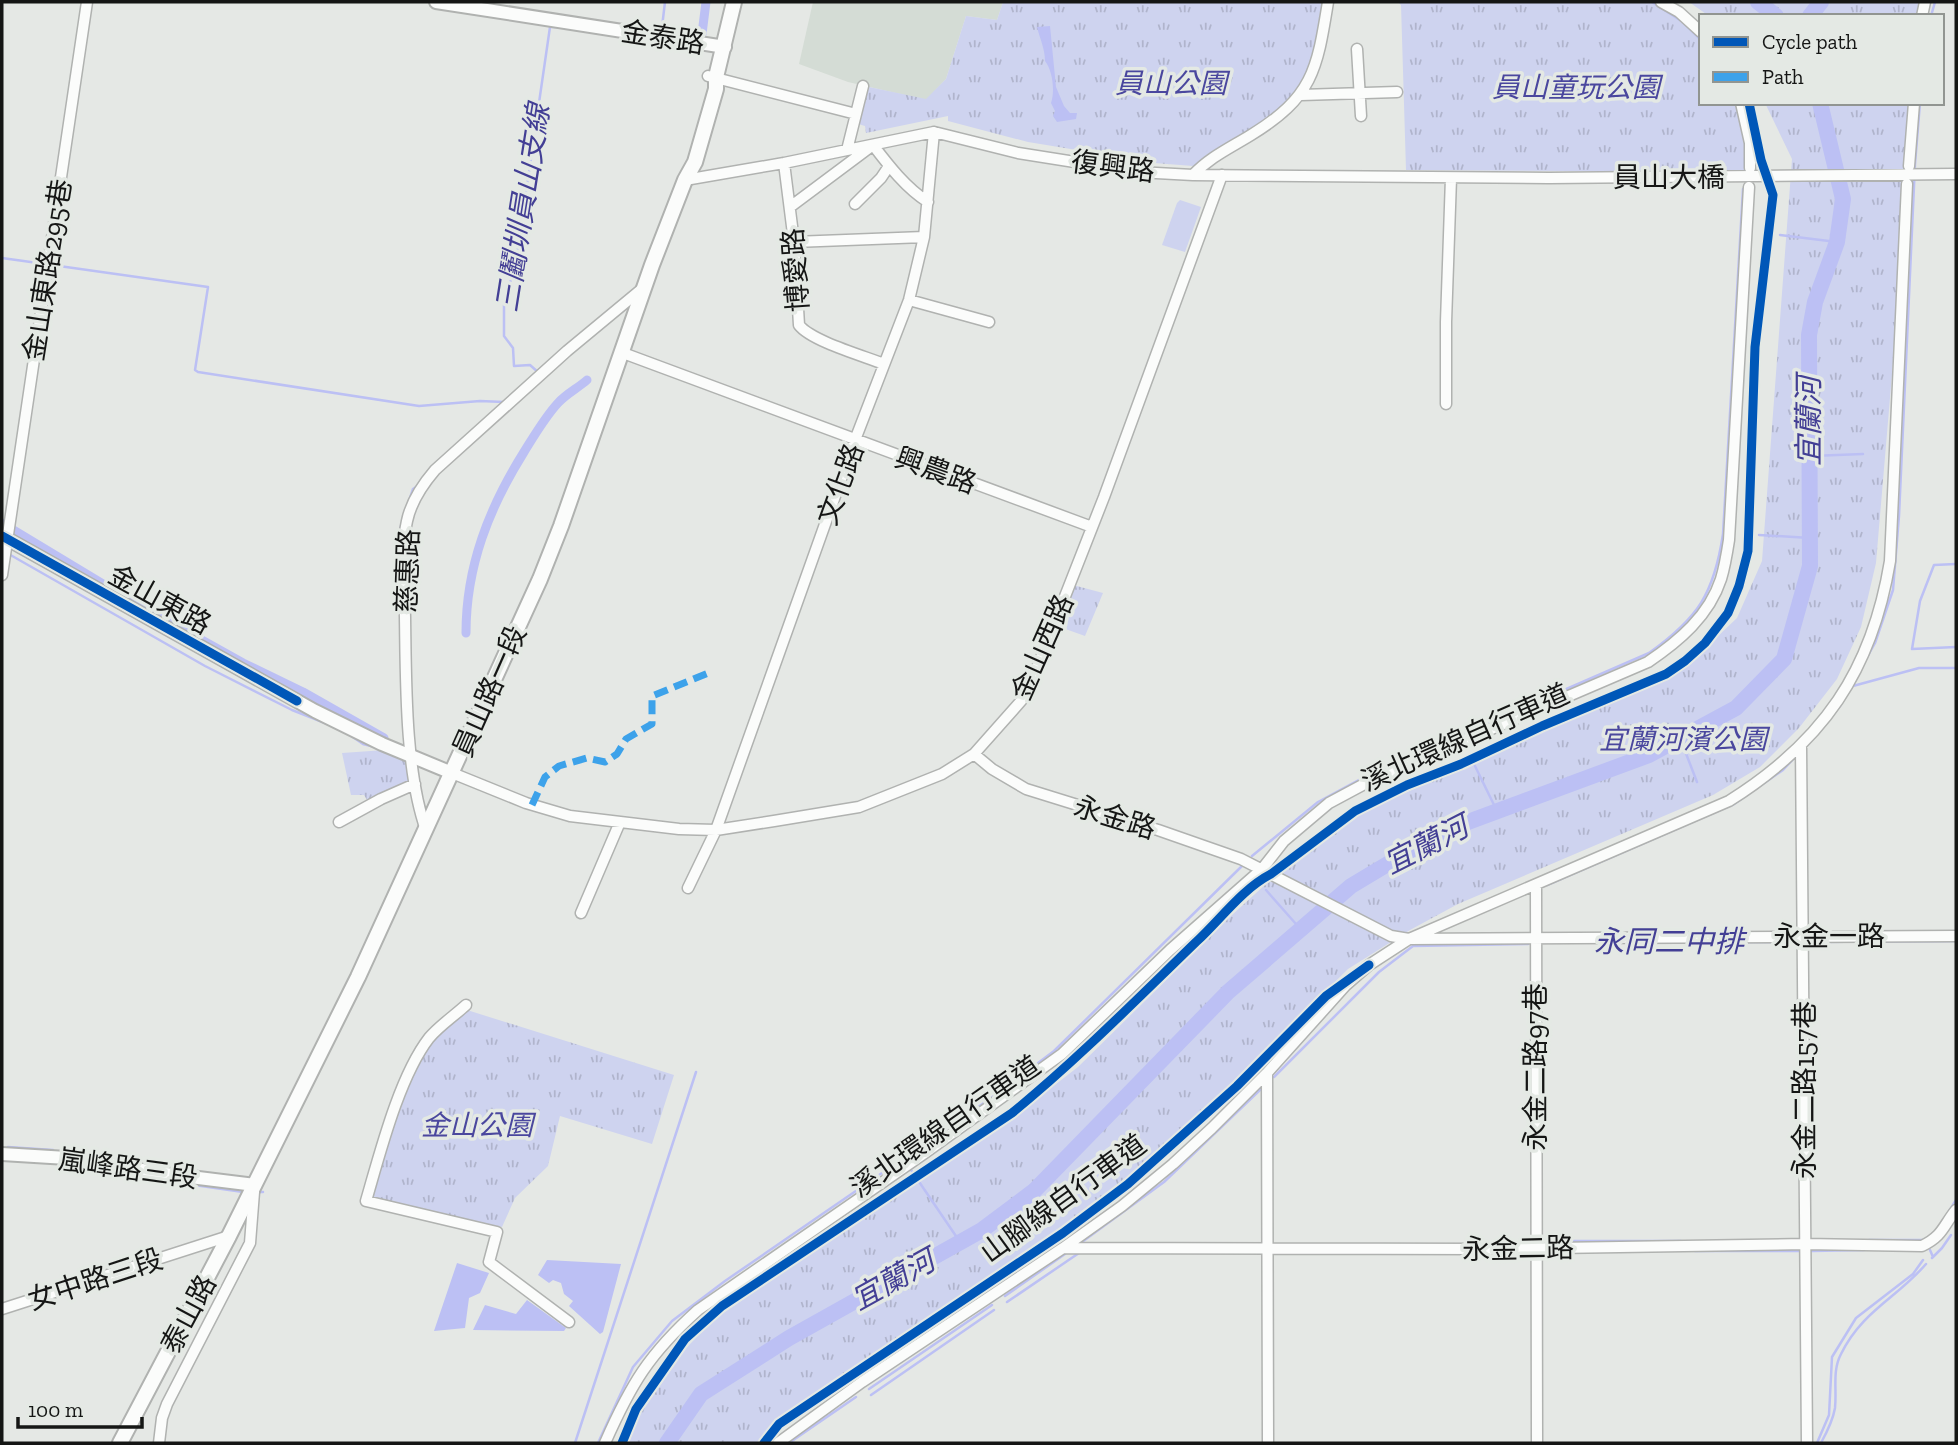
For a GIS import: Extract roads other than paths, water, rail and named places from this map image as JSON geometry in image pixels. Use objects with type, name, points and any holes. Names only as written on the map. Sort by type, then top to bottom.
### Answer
[{"type":"main road","name":"員山路一段","points":[[720,46],[724,2]]},
{"type":"main road","name":"員山路一段","points":[[255,1185],[358,977],[540,579],[685,180],[695,162],[716,89],[712,77],[734,2]]},
{"type":"main road","name":"泰山路","points":[[120,1443],[255,1185]]},
{"type":"street","name":"金山東路295巷","points":[[2,575],[4,537],[87,2]]},
{"type":"street","name":"金泰路","points":[[436,2],[720,46]]},
{"type":"street","points":[[1193,175],[1206,162],[1253,134],[1301,94],[1315,68],[1328,2]]},
{"type":"street","points":[[1661,2],[1679,12],[1699,30]]},
{"type":"street","points":[[1357,49],[1361,116]]},
{"type":"street","points":[[712,77],[856,114]]},
{"type":"street","points":[[847,150],[863,86]]},
{"type":"street","points":[[1301,94],[1397,92]]},
{"type":"street","points":[[1741,105],[1750,143],[1750,168]]},
{"type":"street","points":[[1909,166],[1914,105]]},
{"type":"street","name":"復興路","points":[[685,180],[934,132],[1017,153],[1138,172],[1193,175],[1549,178]]},
{"type":"street","name":"文化路","points":[[688,888],[716,830],[764,702],[855,440],[909,300],[923,237],[934,132]]},
{"type":"street","points":[[790,207],[873,145],[889,166],[918,196],[928,202]]},
{"type":"street","name":"博愛路","points":[[783,163],[794,242],[797,318],[803,331],[884,364]]},
{"type":"street","points":[[855,204],[889,166]]},
{"type":"street","name":"員山大橋","points":[[1549,178],[1956,174]]},
{"type":"street","name":"金山西路","points":[[452,773],[526,803],[570,816],[716,830],[859,807],[942,774],[974,754],[1021,701],[1031,682],[1092,527],[1222,175]]},
{"type":"street","points":[[1446,404],[1451,177]]},
{"type":"street","points":[[778,1443],[862,1382],[1122,1206],[1173,1164],[1268,1073],[1346,985],[1369,965],[1409,939],[1729,801],[1769,775],[1801,746],[1839,701],[1852,678],[1873,634],[1884,596],[1890,561],[1907,184]]},
{"type":"street","points":[[605,1443],[626,1395],[649,1360],[698,1310],[1062,1054],[1170,950],[1262,869],[1284,841],[1329,803],[1370,781],[1648,662],[1679,640],[1704,611],[1720,580],[1729,540],[1749,187]]},
{"type":"street","points":[[794,242],[923,237]]},
{"type":"street","name":"慈惠路","points":[[426,831],[417,806],[406,673],[404,557],[407,519],[421,487],[435,470],[519,393],[646,285]]},
{"type":"street","points":[[909,300],[989,323]]},
{"type":"street","name":"興農路","points":[[623,353],[1092,527]]},
{"type":"street","name":"金山東路","points":[[4,537],[297,701],[382,744],[452,773]]},
{"type":"street","name":"永金二路157巷","points":[[1801,746],[1807,1443]]},
{"type":"street","name":"永金路","points":[[974,754],[992,769],[1026,789],[1192,841],[1280,879]]},
{"type":"street","points":[[339,822],[415,784]]},
{"type":"street","points":[[581,913],[620,822]]},
{"type":"street","name":"永金一路","points":[[1280,879],[1391,936],[1409,939],[1956,936]]},
{"type":"street","name":"永金二路97巷","points":[[1536,886],[1537,1443]]},
{"type":"street","points":[[466,1005],[429,1038],[410,1069],[366,1200],[497,1232],[489,1262],[569,1322]]},
{"type":"street","points":[[1268,1073],[1268,1443]]},
{"type":"street","name":"嵐峰路三段","points":[[2,1154],[83,1159],[151,1172],[255,1185]]},
{"type":"street","points":[[159,1443],[167,1404],[250,1243],[255,1185]]},
{"type":"street","name":"永金二路","points":[[1063,1248],[1536,1248],[1805,1244],[1922,1246],[1934,1241],[1942,1233],[1956,1210]]},
{"type":"street","name":"女中路三段","points":[[2,1309],[229,1236]]},
{"type":"water","points":[[1050,26],[1056,87],[1064,106],[1070,113],[1077,113],[1076,119],[1057,122],[1053,116],[1055,111],[1051,103],[1051,76],[1037,27]]},
{"type":"water","points":[[547,1260],[621,1264],[603,1332],[600,1334],[569,1306],[573,1301],[564,1294],[561,1283],[553,1280],[549,1283],[538,1275]]},
{"type":"water","points":[[457,1263],[489,1273],[480,1293],[469,1298],[465,1328],[434,1331]]},
{"type":"water","points":[[527,1300],[566,1328],[564,1331],[473,1330],[485,1305],[516,1314]]},
{"type":"waterway","name":"三鬮圳員山支線","points":[[658,33],[662,27],[665,2]]},
{"type":"waterway","points":[[702,34],[706,2]]},
{"type":"waterway","points":[[1652,2],[1683,22],[1699,38]]},
{"type":"waterway","points":[[1758,2],[1773,14]]},
{"type":"waterway","points":[[1812,14],[1821,2]]},
{"type":"waterway","points":[[1932,14],[1935,2]]},
{"type":"waterway","name":"三鬮圳員山支線","points":[[539,373],[530,365],[514,366],[513,348],[504,336],[504,305],[514,275],[550,27],[558,27]]},
{"type":"waterway","points":[[662,27],[702,34]]},
{"type":"waterway","name":"宜蘭河","points":[[667,1443],[701,1394],[789,1338],[982,1230],[1034,1191],[1228,992],[1351,886],[1441,832],[1649,755],[1736,708],[1784,659],[1810,566],[1809,335],[1815,302],[1837,242],[1843,199],[1820,105]]},
{"type":"waterway","points":[[1843,700],[1875,643],[1893,590],[1920,105]]},
{"type":"waterway","points":[[1745,158],[1745,167]]},
{"type":"waterway","points":[[1252,856],[1318,802],[1368,775],[1649,653],[1692,616],[1709,589],[1723,534],[1743,189]]},
{"type":"waterway","points":[[1780,235],[1837,242]]},
{"type":"waterway","points":[[2,258],[45,264]]},
{"type":"waterway","points":[[52,265],[208,287],[195,370],[198,372],[419,406],[480,401],[504,402]]},
{"type":"waterway","points":[[466,633],[467,608],[475,561],[500,494],[549,414],[561,400],[587,380]]},
{"type":"waterway","points":[[1811,456],[1863,454]]},
{"type":"waterway","name":"三鬮圳員山支線","points":[[404,516],[413,489],[419,485]]},
{"type":"waterway","points":[[2,523],[128,599],[384,738]]},
{"type":"waterway","name":"三鬮圳員山支線","points":[[398,575],[397,545],[401,526]]},
{"type":"waterway","points":[[1759,535],[1810,538]]},
{"type":"waterway","points":[[7,553],[205,666],[292,710],[325,723]]},
{"type":"waterway","points":[[1956,564],[1934,565],[1920,601],[1912,649],[1956,647]]},
{"type":"waterway","points":[[1853,686],[1919,668],[1956,668]]},
{"type":"waterway","points":[[1806,746],[1840,706]]},
{"type":"waterway","points":[[347,733],[363,744],[375,747]]},
{"type":"waterway","points":[[1680,738],[1697,782]]},
{"type":"waterway","points":[[1547,885],[1734,804],[1783,770],[1795,757]]},
{"type":"waterway","points":[[1474,764],[1497,811]]},
{"type":"waterway","points":[[598,1443],[633,1367],[672,1321],[725,1281],[994,1096],[1054,1051],[1243,865]]},
{"type":"waterway","points":[[1266,890],[1296,924]]},
{"type":"waterway","name":"永同二中排","points":[[1810,942],[1956,941]]},
{"type":"waterway","name":"永同二中排","points":[[1741,942],[1797,942]]},
{"type":"waterway","name":"永同二中排","points":[[1413,946],[1528,944]]},
{"type":"waterway","points":[[1274,1077],[1379,972],[1413,946]]},
{"type":"waterway","points":[[575,1443],[696,1072]]},
{"type":"waterway","points":[[1082,1242],[1164,1182],[1261,1089]]},
{"type":"waterway","points":[[8,1147],[53,1150]]},
{"type":"waterway","points":[[66,1165],[151,1178]]},
{"type":"waterway","points":[[909,1167],[960,1242]]},
{"type":"waterway","points":[[159,1180],[243,1192]]},
{"type":"waterway","points":[[1945,1218],[1956,1200]]},
{"type":"waterway","points":[[1932,1258],[1951,1235]]},
{"type":"waterway","points":[[1869,1240],[1926,1240]]},
{"type":"waterway","points":[[1541,1241],[1681,1241]]},
{"type":"waterway","points":[[1812,1251],[1864,1250]]},
{"type":"waterway","points":[[1930,1250],[1933,1257]]},
{"type":"waterway","points":[[1695,1251],[1800,1251]]},
{"type":"waterway","points":[[1007,1302],[1079,1253]]},
{"type":"waterway","points":[[1005,1296],[1065,1254]]},
{"type":"waterway","points":[[1817,1443],[1829,1415],[1832,1357],[1856,1318],[1913,1274],[1923,1260]]},
{"type":"waterway","points":[[1821,1443],[1834,1412],[1838,1360],[1849,1339],[1869,1316],[1926,1264]]},
{"type":"waterway","points":[[869,1389],[992,1305]]},
{"type":"waterway","points":[[871,1395],[994,1310]]},
{"type":"waterway","points":[[789,1443],[856,1397]]},
{"type":"park label","name":"員山公園","points":[[1171,83]]},
{"type":"park label","name":"員山童玩公園","points":[[1576,87]]},
{"type":"park label","name":"宜蘭河濱公園","points":[[1683,739]]},
{"type":"park label","name":"金山公園","points":[[477,1125]]}]
